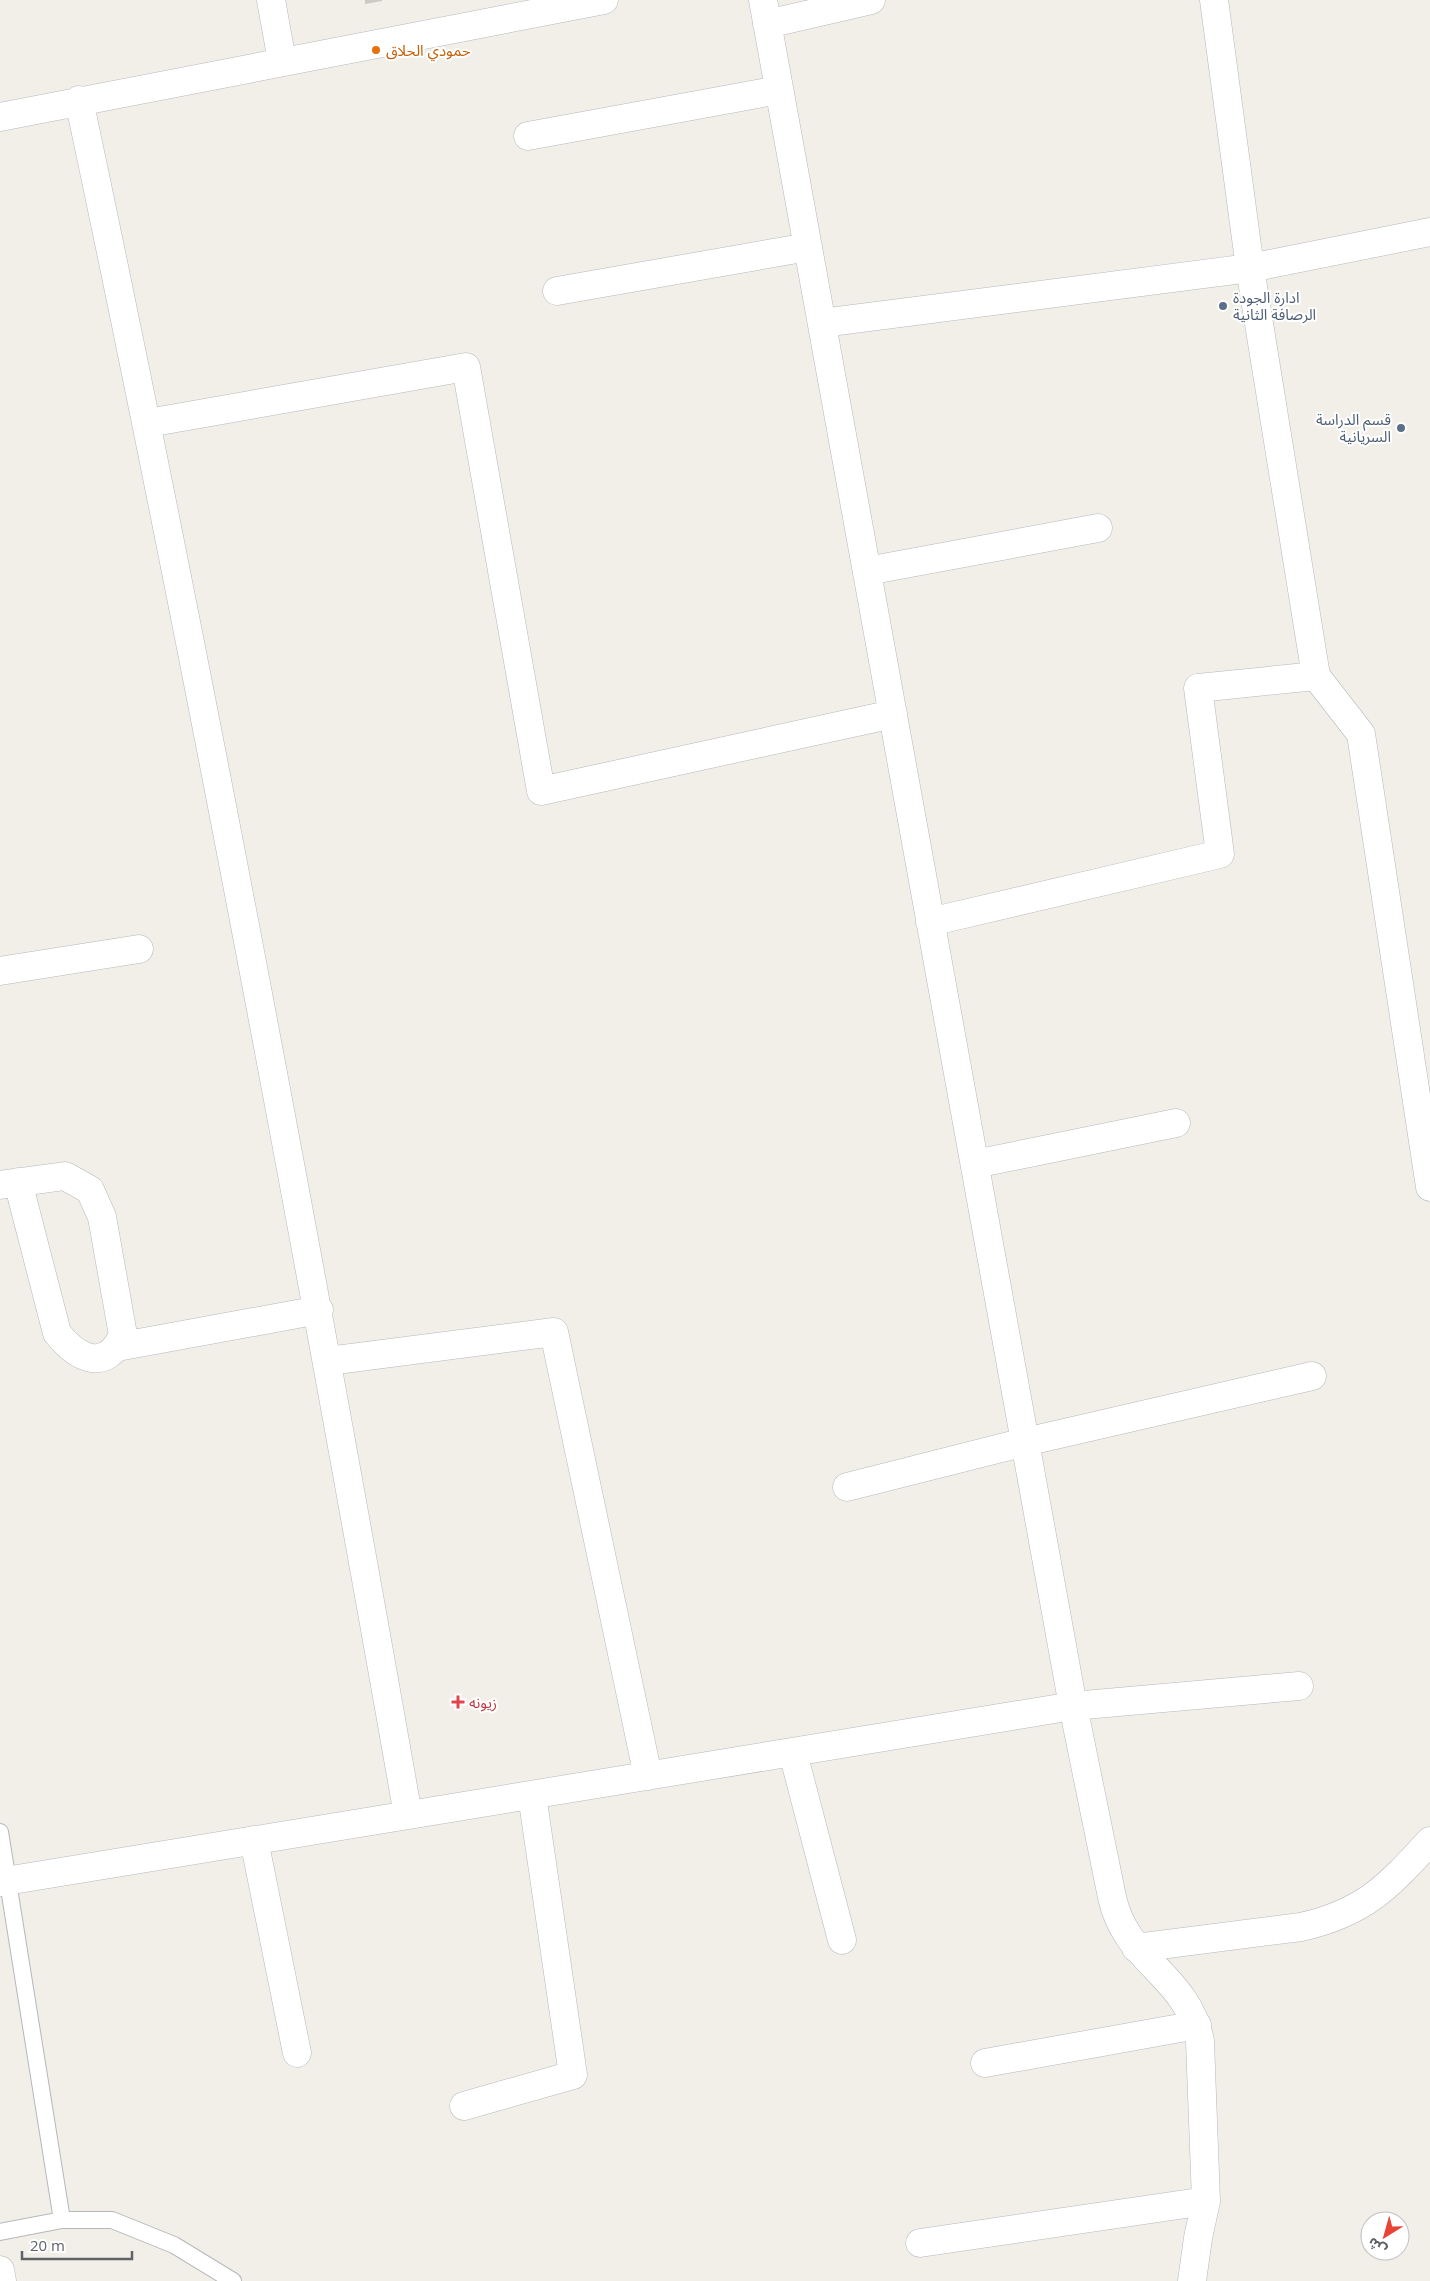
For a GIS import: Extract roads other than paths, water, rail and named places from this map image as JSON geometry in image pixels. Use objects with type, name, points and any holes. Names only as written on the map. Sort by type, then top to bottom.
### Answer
[{"type":"street","points":[[271,0],[282,61]]},
{"type":"street","points":[[0,116],[604,0]]},
{"type":"street","points":[[871,0],[765,12],[1073,1706],[1115,1911],[1120,1924],[1136,1948],[1182,1995],[1191,2009],[1197,2025],[1200,2041],[1206,2202],[1198,2238],[1192,2281]]},
{"type":"street","points":[[1214,0],[1250,268],[1316,676],[1361,734],[1430,1187]]},
{"type":"street","points":[[528,136],[779,90]]},
{"type":"street","points":[[79,100],[148,423],[319,1310],[408,1815]]},
{"type":"street","points":[[822,323],[1250,268],[1430,232]]},
{"type":"street","points":[[557,292],[808,247]]},
{"type":"street","points":[[148,423],[466,367],[542,792],[893,714]]},
{"type":"street","points":[[867,571],[1098,528]]},
{"type":"street","points":[[930,922],[1220,854],[1198,688],[1316,676]]},
{"type":"street","points":[[0,971],[139,948]]},
{"type":"street","points":[[975,1164],[1176,1123]]},
{"type":"street","points":[[118,1347],[123,1335],[102,1217],[90,1190],[65,1176],[9,1184],[57,1333],[70,1349],[85,1358],[105,1357],[118,1347],[319,1310]]},
{"type":"street","points":[[328,1360],[554,1332],[648,1776]]},
{"type":"street","points":[[847,1487],[1025,1442],[1312,1376]]},
{"type":"street","points":[[4,1881],[1073,1706],[1300,1686]]},
{"type":"street","points":[[794,1753],[842,1940]]},
{"type":"street","points":[[464,2106],[573,2075],[532,1795]]},
{"type":"street","points":[[254,1840],[297,2053]]},
{"type":"street","points":[[1136,1948],[1301,1927],[1328,1921],[1353,1910],[1376,1896],[1396,1878],[1430,1841]]},
{"type":"street","points":[[984,2064],[1197,2025]]},
{"type":"street","points":[[920,2243],[1206,2202]]},
{"type":"street","points":[[0,2270],[2,2281]]},
{"type":"lane","points":[[0,1832],[4,1881],[62,2220]]},
{"type":"lane","points":[[0,2232],[62,2220],[112,2220],[174,2245],[233,2281]]},
{"type":"place","name":"حمودي الحلاق","points":[[376,50]]},
{"type":"place","name":"ادارة الجودة الرصافة الثانية","points":[[1223,306]]},
{"type":"place","name":"قسم الدراسة السريانية","points":[[1401,428]]},
{"type":"place","name":"زيونه","points":[[458,1702]]}]
